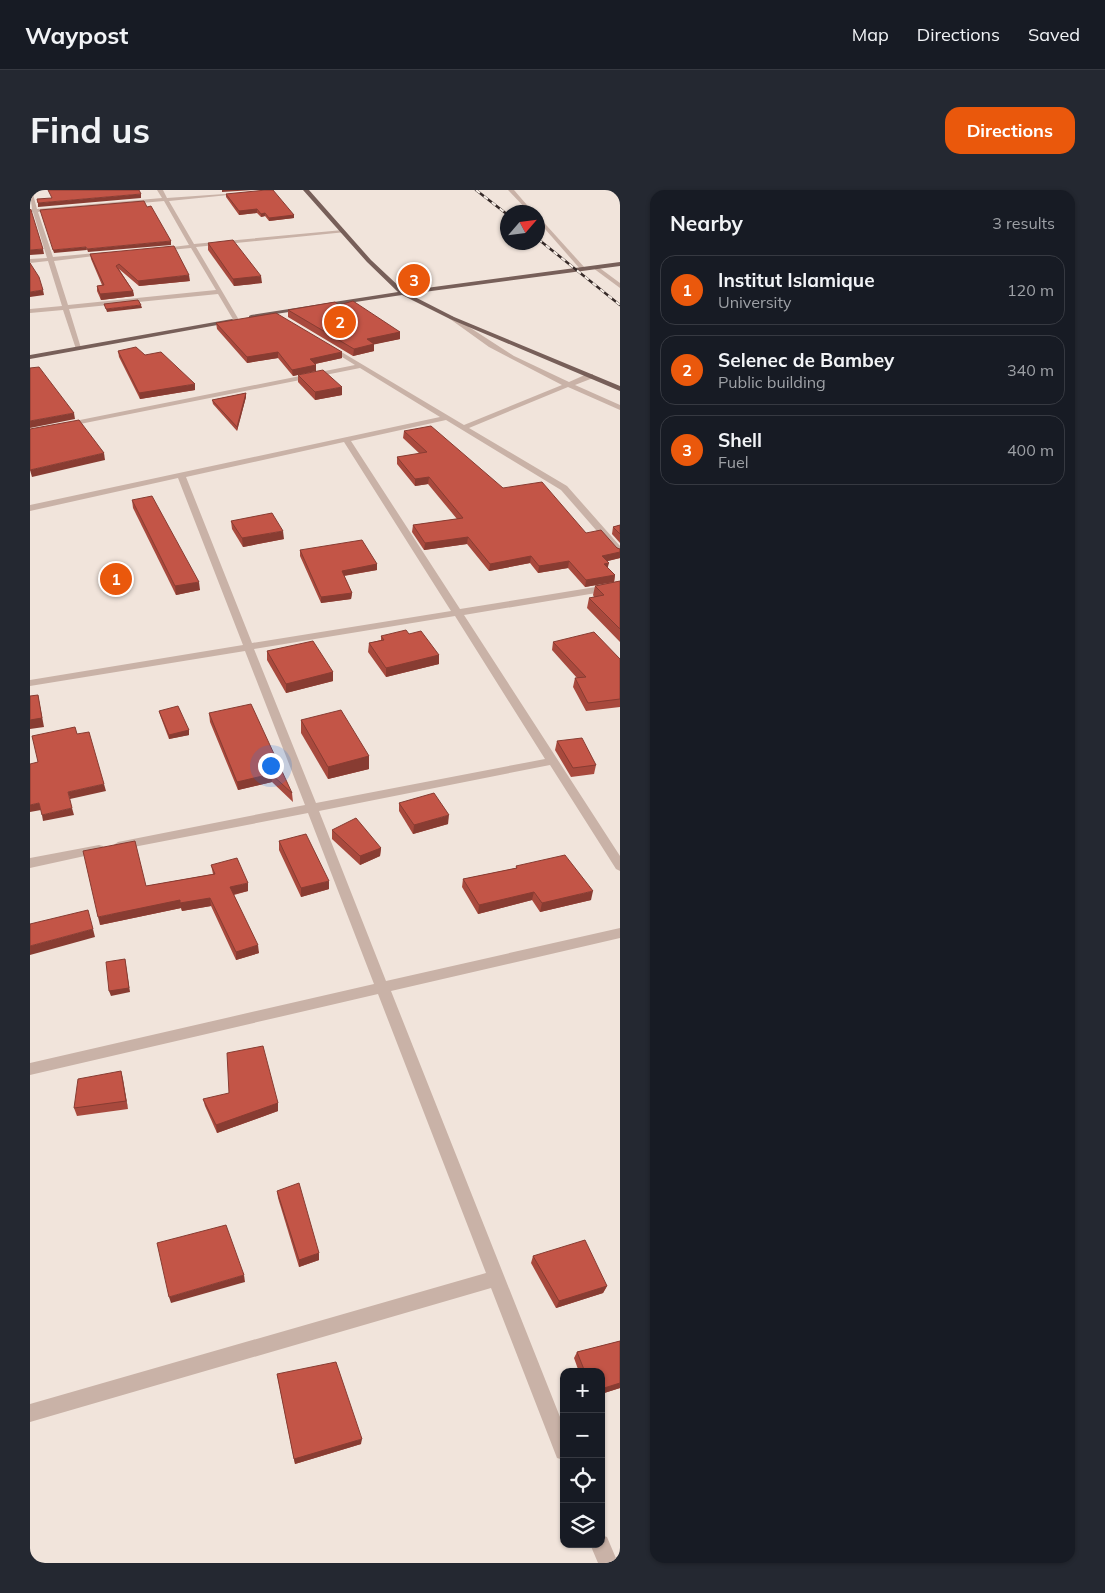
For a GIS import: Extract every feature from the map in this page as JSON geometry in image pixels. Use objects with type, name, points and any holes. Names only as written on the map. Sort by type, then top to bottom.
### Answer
[{"type":"main road","points":[[306,190],[382,275],[403,293],[452,318],[620,389]]},
{"type":"main road","points":[[30,357],[275,313],[403,293],[620,264]]},
{"type":"street","points":[[160,190],[236,320]]},
{"type":"street","points":[[33,210],[276,190]]},
{"type":"street","points":[[511,190],[525,205]]},
{"type":"street","points":[[30,194],[33,210],[78,348]]},
{"type":"street","points":[[545,226],[583,269]]},
{"type":"street","points":[[154,250],[343,232]]},
{"type":"street","points":[[30,261],[117,253]]},
{"type":"street","points":[[595,267],[620,286]]},
{"type":"street","points":[[608,277],[620,276]]},
{"type":"street","points":[[30,311],[219,292]]},
{"type":"street","points":[[275,313],[283,318]]},
{"type":"street","points":[[452,318],[471,334],[499,351],[620,408]]},
{"type":"street","points":[[322,342],[445,418],[564,488],[620,552]]},
{"type":"street","points":[[30,432],[362,366]]},
{"type":"street","points":[[462,428],[590,376]]},
{"type":"street","points":[[30,508],[445,418]]},
{"type":"street","points":[[346,439],[620,866]]},
{"type":"street","points":[[181,475],[560,1441]]},
{"type":"street","points":[[30,683],[620,586]]},
{"type":"street","points":[[30,863],[553,760]]},
{"type":"street","points":[[30,1069],[620,933]]},
{"type":"street","points":[[30,1414],[496,1278]]},
{"type":"street","points":[[602,1548],[608,1563]]},
{"type":"building","points":[[48,190],[139,190],[141,194],[38,203],[37,199],[52,198]]},
{"type":"building","points":[[273,190],[294,215],[269,218],[265,213],[261,214],[257,209],[239,211],[226,194]]},
{"type":"building","points":[[144,201],[147,207],[151,206],[171,241],[87,249],[86,247],[53,250],[40,210]]},
{"type":"building","points":[[31,210],[43,249],[30,250]]},
{"type":"building","points":[[233,240],[261,276],[233,279],[208,243]]},
{"type":"building","points":[[174,246],[189,275],[138,281],[119,264],[116,266],[133,291],[100,294],[97,286],[104,285],[90,254]]},
{"type":"building","points":[[30,263],[39,277],[43,290],[30,292]]},
{"type":"building","points":[[138,300],[141,305],[106,309],[104,304]]},
{"type":"building","points":[[353,301],[400,332],[367,339],[374,344],[354,349],[288,310],[335,302],[339,305]]},
{"type":"building","points":[[276,313],[342,352],[310,359],[316,365],[292,370],[278,352],[247,357],[216,323]]},
{"type":"building","points":[[136,347],[145,355],[161,352],[195,384],[139,393],[118,351]]},
{"type":"building","points":[[39,367],[74,413],[30,421],[30,368]]},
{"type":"building","points":[[323,370],[342,387],[315,392],[298,375]]},
{"type":"building","points":[[246,393],[237,427],[212,400]]},
{"type":"building","points":[[79,420],[104,453],[30,470],[30,429]]},
{"type":"building","points":[[431,426],[503,488],[542,482],[586,533],[601,530],[620,549],[620,552],[602,556],[609,563],[604,564],[615,575],[586,580],[569,561],[539,566],[531,556],[490,564],[468,537],[425,543],[413,525],[463,518],[429,477],[415,479],[397,457],[427,452],[404,431]]},
{"type":"building","points":[[152,496],[199,582],[175,586],[132,500]]},
{"type":"building","points":[[272,513],[283,531],[242,538],[231,521]]},
{"type":"building","points":[[620,525],[620,534],[613,527]]},
{"type":"building","points":[[362,540],[377,564],[342,571],[352,593],[321,597],[300,550]]},
{"type":"building","points":[[620,581],[620,629],[589,598],[604,595],[595,586]]},
{"type":"building","points":[[406,630],[409,634],[421,631],[439,655],[386,668],[369,643],[384,640],[381,636]]},
{"type":"building","points":[[594,632],[620,659],[620,699],[588,703],[575,678],[586,677],[553,642]]},
{"type":"building","points":[[313,641],[333,672],[286,684],[267,651]]},
{"type":"building","points":[[38,695],[42,718],[30,720],[30,696]]},
{"type":"building","points":[[251,704],[292,793],[271,774],[237,782],[209,713]]},
{"type":"building","points":[[178,706],[189,730],[169,735],[159,711]]},
{"type":"building","points":[[341,710],[369,756],[328,767],[301,720]]},
{"type":"building","points":[[75,727],[77,734],[89,732],[104,784],[68,792],[72,808],[42,815],[39,803],[30,805],[30,764],[38,762],[32,736]]},
{"type":"building","points":[[582,738],[596,765],[573,768],[557,741]]},
{"type":"building","points":[[434,793],[449,815],[414,825],[399,803]]},
{"type":"building","points":[[356,818],[381,848],[360,856],[332,830]]},
{"type":"building","points":[[306,834],[329,881],[301,888],[279,841]]},
{"type":"building","points":[[135,841],[146,886],[215,874],[211,865],[237,858],[248,883],[230,887],[258,945],[236,952],[210,898],[180,903],[180,900],[98,917],[83,851]]},
{"type":"building","points":[[565,855],[593,891],[542,903],[534,892],[479,905],[463,879],[517,868],[516,866]]},
{"type":"building","points":[[88,910],[93,929],[30,946],[30,924]]},
{"type":"building","points":[[125,959],[129,988],[109,991],[106,962]]},
{"type":"building","points":[[263,1046],[278,1103],[216,1125],[203,1099],[229,1093],[227,1053]]},
{"type":"building","points":[[121,1071],[126,1101],[74,1108],[78,1079]]},
{"type":"building","points":[[299,1183],[319,1253],[299,1260],[277,1191]]},
{"type":"building","points":[[226,1225],[244,1275],[169,1297],[157,1243]]},
{"type":"building","points":[[585,1240],[607,1286],[559,1301],[533,1256]]},
{"type":"building","points":[[620,1341],[620,1383],[605,1388],[605,1368],[583,1368],[577,1352]]},
{"type":"building","points":[[336,1362],[362,1439],[294,1459],[277,1374]]},
{"type":"railway","points":[[476,190],[500,209]]},
{"type":"railway","points":[[545,245],[620,305]]},
{"type":"place","name":"Shell","points":[[414,280]]},
{"type":"place","name":"Selenec de Bambey","points":[[340,322]]},
{"type":"place","name":"Institut Islamique","points":[[116,579]]}]
